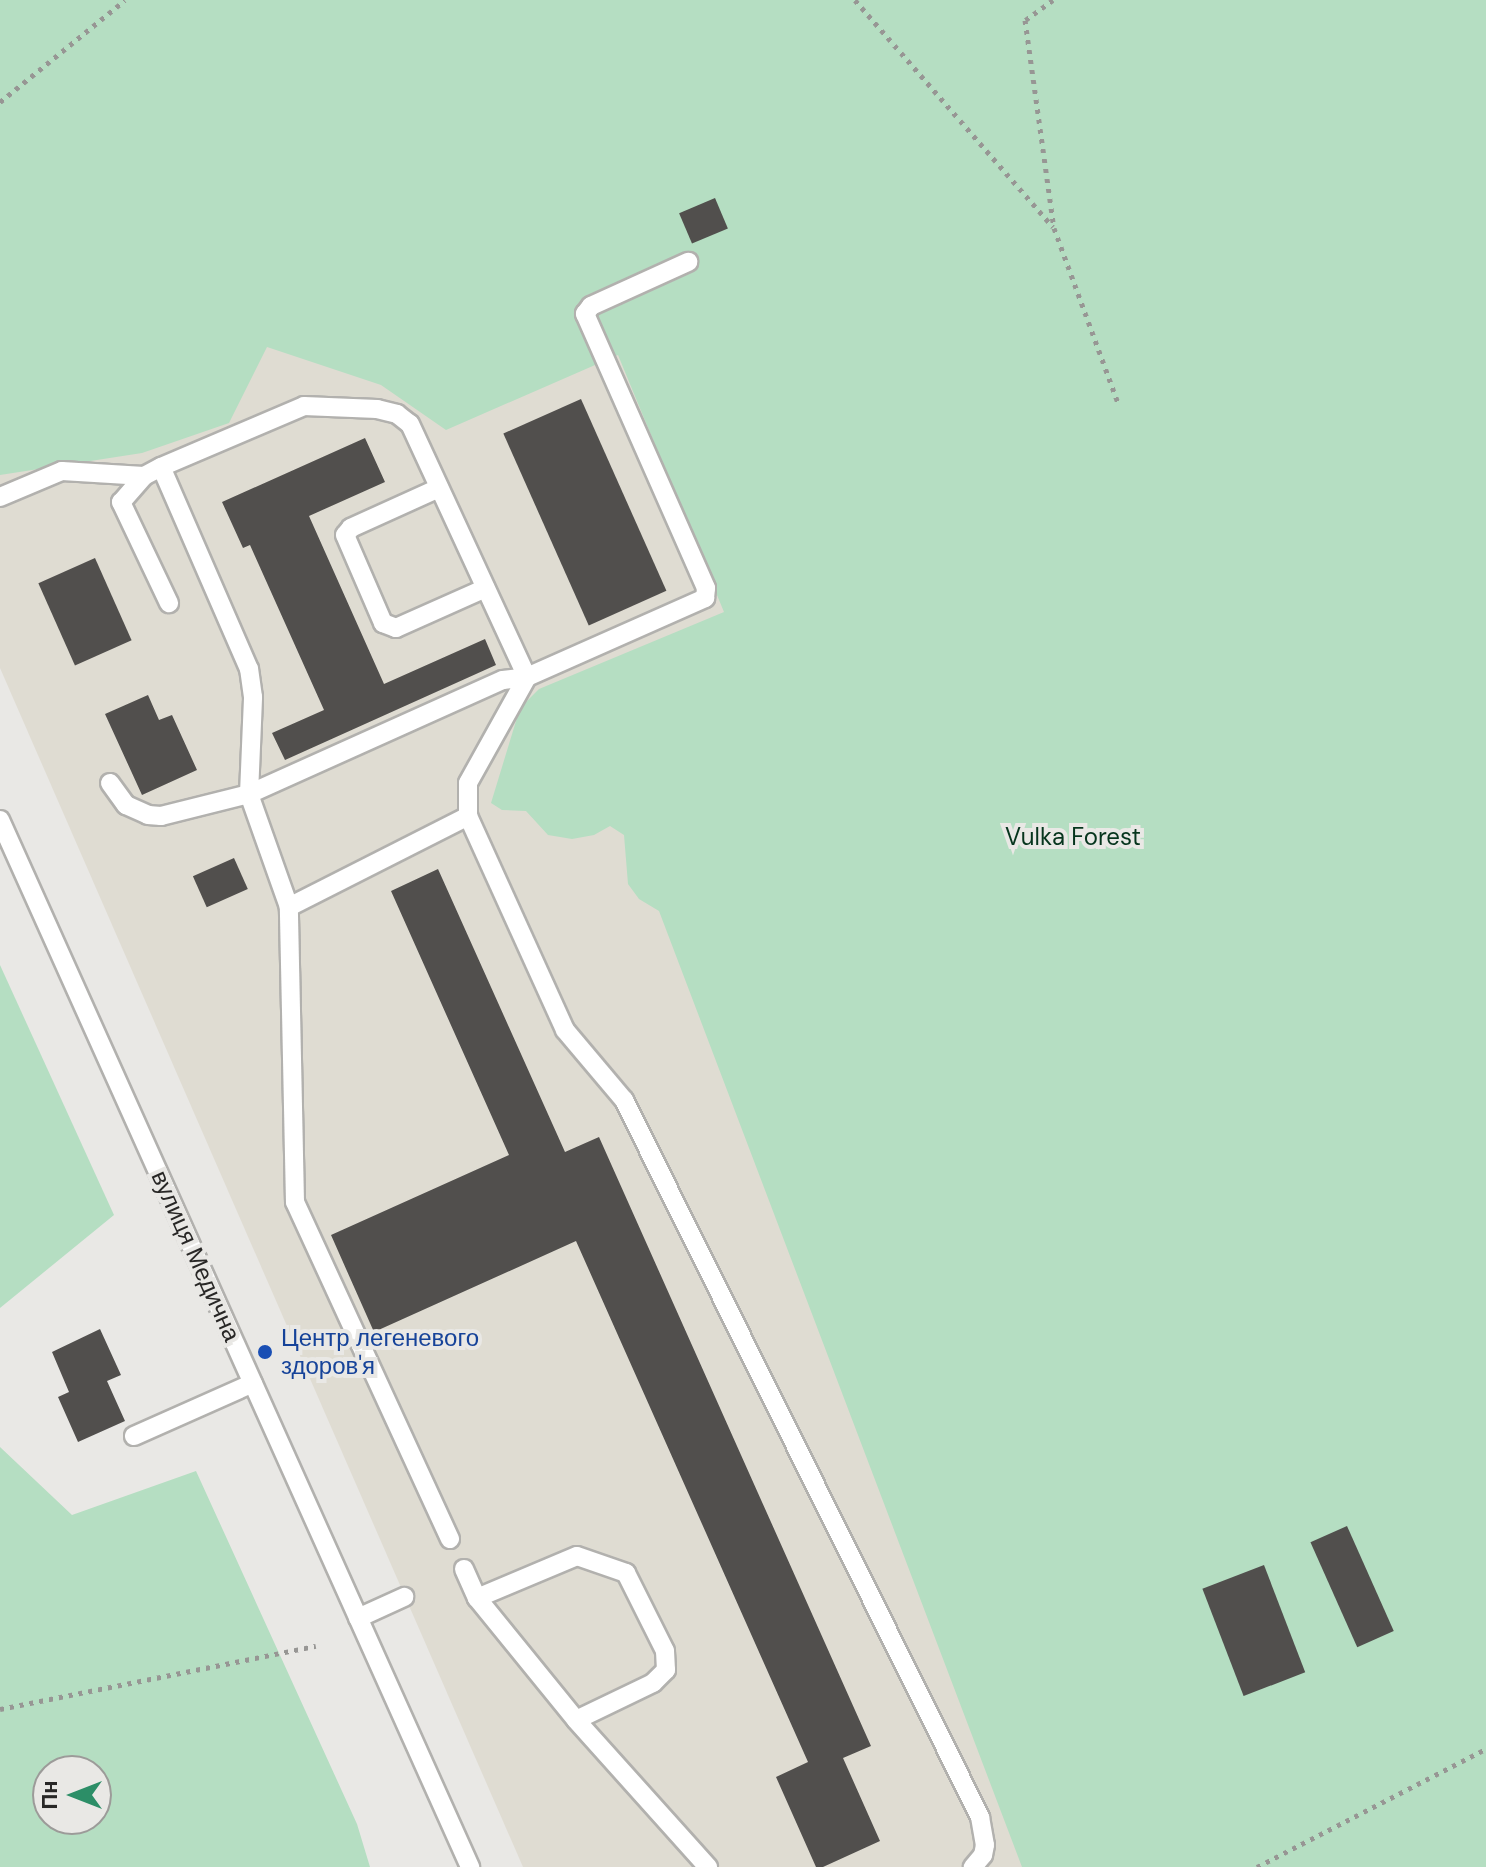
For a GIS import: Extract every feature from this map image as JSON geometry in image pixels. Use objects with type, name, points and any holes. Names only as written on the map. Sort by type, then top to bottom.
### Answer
[{"type":"lane","points":[[110,783],[126,805],[148,815],[161,816],[249,794],[503,680],[527,677],[705,598],[706,588],[585,314],[591,306],[688,262]]},
{"type":"lane","points":[[169,603],[121,502],[153,472],[304,406],[377,409],[397,414],[410,424],[527,677]]},
{"type":"lane","points":[[0,497],[62,471],[153,472]]},
{"type":"lane","points":[[153,472],[249,669],[253,697],[249,794],[289,907],[295,1202],[450,1539]]},
{"type":"lane","points":[[439,488],[351,528],[345,535],[383,623],[396,628],[486,588]]},
{"type":"lane","points":[[527,677],[468,783],[468,816],[565,1030],[624,1100],[980,1817],[985,1845],[973,1867]]},
{"type":"lane","points":[[289,907],[468,816]]},
{"type":"lane","name":"вулиця Медична","points":[[0,820],[470,1867]]},
{"type":"lane","points":[[134,1436],[253,1383]]},
{"type":"lane","points":[[477,1598],[577,1556],[626,1573],[665,1651],[666,1670],[653,1683],[576,1720]]},
{"type":"lane","points":[[464,1569],[477,1598],[576,1720],[708,1867]]},
{"type":"lane","points":[[358,1618],[404,1597]]},
{"type":"path","points":[[0,102],[125,0]]},
{"type":"path","points":[[855,0],[1054,228]]},
{"type":"path","points":[[1053,0],[1025,20],[1054,228],[1118,403]]},
{"type":"path","points":[[0,1709],[316,1646]]},
{"type":"path","points":[[1257,1867],[1486,1749]]},
{"type":"shaded area","points":[[839,77],[1092,1867],[523,1867],[0,668],[0,434]]},
{"type":"green space","name":"Vulka Forest","points":[[0,0],[1486,0],[1486,1867],[1022,1867],[659,911],[639,899],[628,884],[624,835],[610,826],[594,835],[572,839],[548,835],[526,811],[502,810],[491,803],[520,708],[539,689],[724,612],[618,355],[446,430],[381,385],[267,347],[229,423],[142,453],[0,475]]},
{"type":"green space","points":[[0,965],[114,1215],[0,1308]]},
{"type":"green space","points":[[0,1447],[72,1515],[196,1471],[357,1824],[370,1867],[0,1867]]},
{"type":"building","points":[[715,198],[728,228],[692,244],[679,213]]},
{"type":"building","points":[[581,399],[666,591],[589,625],[503,434]]},
{"type":"building","points":[[365,438],[385,482],[309,516],[384,684],[485,639],[496,665],[285,760],[272,733],[324,710],[250,545],[243,548],[222,502]]},
{"type":"building","points":[[95,558],[132,640],[75,665],[38,583]]},
{"type":"building","points":[[148,695],[159,720],[172,715],[197,770],[142,795],[105,714]]},
{"type":"building","points":[[234,858],[248,889],[207,907],[193,876]]},
{"type":"building","points":[[438,869],[565,1152],[599,1137],[871,1746],[843,1758],[880,1841],[823,1867],[816,1867],[776,1777],[808,1762],[576,1241],[374,1332],[331,1235],[509,1155],[391,891]]},
{"type":"building","points":[[100,1329],[121,1375],[107,1381],[125,1421],[78,1442],[58,1397],[69,1392],[52,1352]]},
{"type":"building","points":[[1347,1526],[1394,1631],[1357,1647],[1310,1542]]},
{"type":"building","points":[[1264,1565],[1305,1672],[1244,1696],[1202,1589]]},
{"type":"place","name":"Центр легеневого здоров'я","points":[[265,1352]]}]
